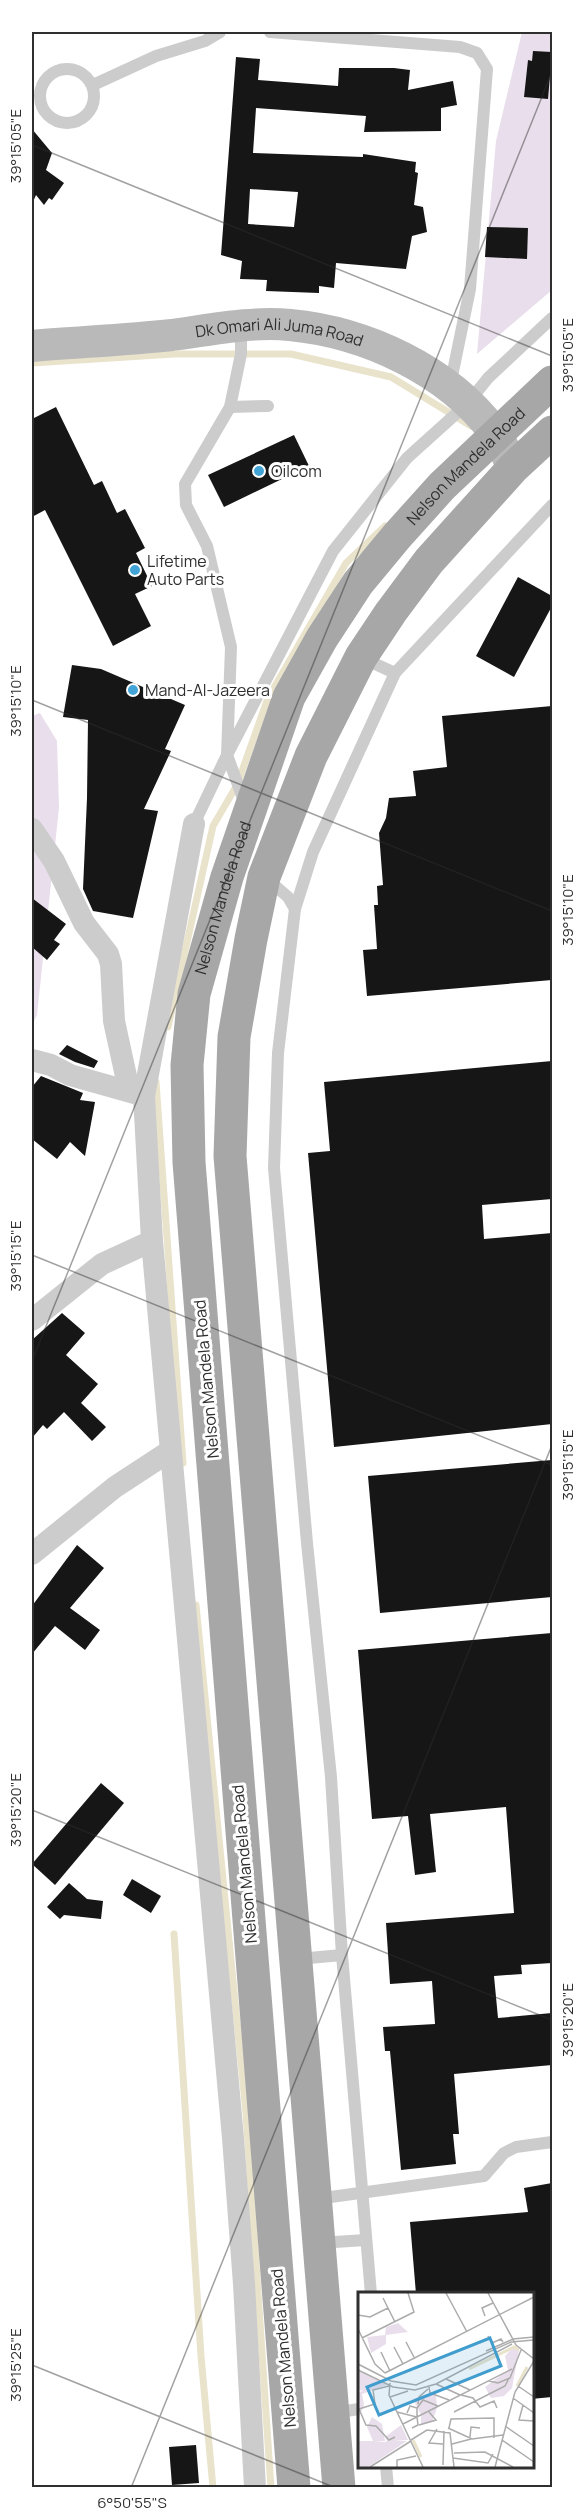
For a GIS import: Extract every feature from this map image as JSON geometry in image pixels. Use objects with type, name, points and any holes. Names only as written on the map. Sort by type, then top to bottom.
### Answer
[{"type":"main road","name":"Nelson Mandela Road","points":[[294,2487],[188,1152],[187,1065],[194,994],[227,878],[289,697],[328,629],[358,583],[442,486],[495,433],[552,382]]},
{"type":"main road","name":"Nelson Mandela Road","points":[[339,2487],[346,2411],[319,2243],[230,1156],[234,1037],[250,939],[264,877],[311,756],[361,657],[429,561],[513,468],[552,432]]},
{"type":"street","name":"Dk Omari Ali Juma Road","points":[[32,346],[288,324],[334,331],[410,360],[459,395],[495,433],[513,468]]},
{"type":"street","points":[[136,1093],[147,1070],[194,824]]},
{"type":"street","points":[[32,829],[54,861],[84,923],[108,954],[111,964],[114,1022],[136,1093],[152,1241],[232,2138],[244,2284],[255,2487]]},
{"type":"street","points":[[32,1060],[51,1065],[70,1075],[136,1093]]},
{"type":"street","points":[[32,1320],[102,1264],[152,1241]]},
{"type":"street","points":[[32,1554],[115,1487],[170,1451]]},
{"type":"lane","points":[[93,85],[156,56],[205,41],[220,32]]},
{"type":"lane","points":[[270,32],[460,48],[477,53],[487,69],[470,289],[459,395]]},
{"type":"lane","points":[[71,68],[84,74],[93,85],[94,99],[89,113],[77,121],[63,123],[50,118],[41,106],[39,92],[45,79],[57,70],[71,68]]},
{"type":"lane","points":[[194,824],[227,755],[333,551],[459,395],[488,378],[552,318]]},
{"type":"lane","points":[[241,327],[240,354],[230,407],[185,484],[186,505],[207,546],[231,647],[227,755],[249,813]]},
{"type":"lane","points":[[230,407],[268,406]]},
{"type":"lane","points":[[371,2292],[342,1955],[332,1777],[307,1544],[274,1168],[278,1053],[295,909],[313,852],[395,673],[552,505]]},
{"type":"lane","points":[[361,657],[395,673]]},
{"type":"lane","points":[[264,877],[288,897],[295,909]]},
{"type":"lane","points":[[296,1959],[342,1955]]},
{"type":"lane","points":[[315,2199],[484,2176],[504,2153],[516,2147],[552,2142]]},
{"type":"lane","points":[[319,2243],[366,2240]]},
{"type":"lane","points":[[386,2468],[388,2487]]},
{"type":"shaded area","points":[[522,32],[552,32],[552,290],[477,354],[496,141]]},
{"type":"shaded area","points":[[40,713],[57,741],[59,808],[37,1015],[32,1025],[32,716]]},
{"type":"building","points":[[533,51],[552,52],[548,99],[524,97],[528,60],[532,61]]},
{"type":"building","points":[[236,57],[260,59],[258,80],[338,86],[339,68],[394,68],[410,70],[408,90],[453,81],[457,105],[441,108],[441,131],[364,132],[366,116],[256,108],[253,153],[363,157],[363,154],[416,162],[415,172],[418,173],[414,205],[423,207],[427,232],[412,236],[406,269],[336,263],[334,288],[319,286],[319,293],[266,291],[267,280],[240,279],[242,261],[221,255]],"holes":[[[250,189],[298,192],[294,227],[248,224]]]},
{"type":"building","points":[[32,129],[52,153],[46,170],[64,183],[52,200],[49,198],[44,205],[36,195],[32,204]]},
{"type":"building","points":[[487,227],[528,228],[527,259],[485,257]]},
{"type":"building","points":[[56,407],[94,485],[102,481],[117,513],[125,509],[145,548],[136,553],[152,586],[135,594],[151,626],[113,646],[45,510],[32,517],[32,419]]},
{"type":"building","name":"Oilcom","points":[[294,435],[309,466],[224,507],[208,475]]},
{"type":"building","points":[[518,577],[552,596],[552,606],[514,677],[476,656]]},
{"type":"building","points":[[72,665],[101,669],[185,705],[165,749],[171,751],[144,809],[158,811],[133,918],[93,911],[83,889],[88,720],[63,717]]},
{"type":"building","points":[[552,706],[552,980],[367,996],[363,950],[377,949],[374,905],[378,905],[377,886],[383,885],[379,833],[386,818],[389,798],[416,796],[413,771],[447,767],[442,716]]},
{"type":"building","points":[[32,898],[66,924],[54,940],[60,944],[47,960],[32,947]]},
{"type":"building","points":[[67,1045],[98,1061],[94,1068],[59,1054]]},
{"type":"building","points":[[552,1061],[552,1199],[482,1205],[484,1239],[552,1233],[552,1424],[334,1447],[308,1153],[330,1151],[324,1082]]},
{"type":"building","points":[[41,1076],[83,1093],[80,1100],[95,1102],[85,1156],[70,1142],[57,1159],[32,1139],[32,1087]]},
{"type":"building","points":[[62,1313],[85,1333],[66,1355],[98,1384],[81,1403],[106,1427],[92,1441],[64,1412],[47,1429],[43,1425],[32,1438],[32,1340]]},
{"type":"building","points":[[552,1460],[552,1597],[380,1613],[368,1476]]},
{"type":"building","points":[[77,1545],[104,1568],[70,1608],[100,1630],[85,1650],[55,1626],[32,1654],[32,1606]]},
{"type":"building","points":[[552,1633],[552,1963],[521,1965],[522,1974],[494,1976],[498,2018],[552,2013],[552,2065],[454,2074],[459,2134],[453,2134],[456,2164],[401,2170],[390,2051],[385,2051],[383,2027],[435,2024],[432,1981],[390,1984],[386,1923],[514,1913],[506,1807],[430,1814],[436,1872],[415,1875],[408,1816],[372,1819],[358,1650]]},
{"type":"building","points":[[101,1783],[124,1803],[55,1885],[32,1864]]},
{"type":"building","points":[[132,1879],[161,1896],[151,1913],[123,1895]]},
{"type":"building","points":[[69,1883],[87,1899],[103,1901],[101,1919],[64,1915],[60,1919],[47,1907]]},
{"type":"building","points":[[552,2183],[552,2397],[533,2399],[533,2292],[416,2292],[410,2222],[528,2212],[524,2188]]},
{"type":"building","points":[[196,2445],[199,2483],[172,2485],[169,2447]]},
{"type":"waterway","points":[[32,363],[174,354],[291,354],[391,377],[471,426]]},
{"type":"waterway","points":[[168,1027],[213,826],[237,785],[268,698],[346,563],[385,526]]},
{"type":"waterway","points":[[156,1082],[183,1463]]},
{"type":"waterway","points":[[196,1605],[246,2113],[271,2488]]},
{"type":"waterway","points":[[174,1934],[201,2356],[213,2488]]},
{"type":"place","name":"Oilcom","points":[[259,471]]},
{"type":"place","name":"Lifetime Auto Parts","points":[[135,570]]},
{"type":"place","name":"Mand-Al-Jazeera","points":[[133,690]]}]
